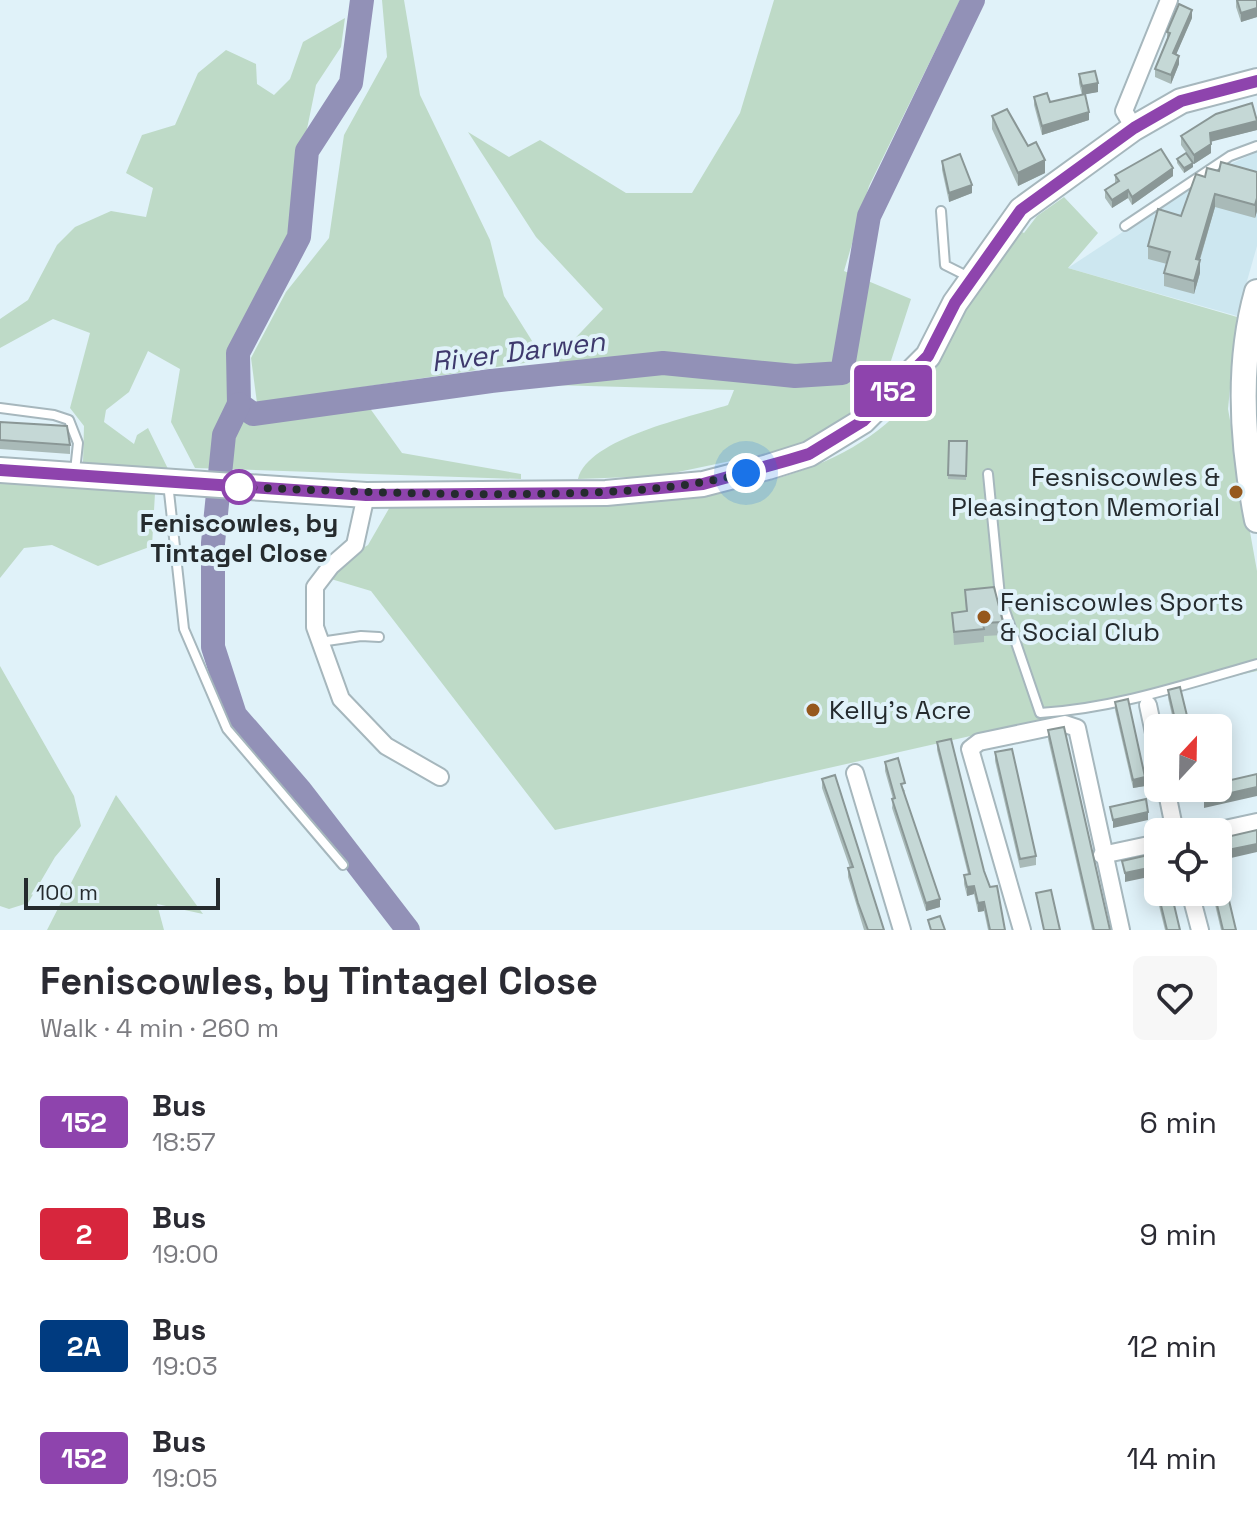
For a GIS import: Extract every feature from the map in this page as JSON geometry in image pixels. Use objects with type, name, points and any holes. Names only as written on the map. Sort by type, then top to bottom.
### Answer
[{"type":"main road","points":[[0,470],[366,495],[606,493],[703,484],[809,454],[863,421],[928,356],[972,278],[1021,210],[1134,128],[1181,101],[1257,81]]},
{"type":"main road","points":[[1257,292],[1241,368],[1250,488],[1257,520]]},
{"type":"street","points":[[1134,128],[1124,111],[1169,0]]},
{"type":"street","points":[[366,495],[355,545],[331,566],[315,587],[315,627],[319,643],[341,699],[386,746],[440,777]]},
{"type":"street","points":[[1148,705],[1150,714]]},
{"type":"street","points":[[1022,930],[970,749],[979,742],[1065,724],[1077,728],[1102,855],[1121,930]]},
{"type":"street","points":[[855,773],[902,930]]},
{"type":"street","points":[[1232,827],[1257,822]]},
{"type":"street","points":[[1102,855],[1144,846]]},
{"type":"street","points":[[1194,906],[1200,930]]},
{"type":"lane","points":[[1125,226],[1230,156],[1257,146]]},
{"type":"lane","points":[[941,211],[945,265],[972,278]]},
{"type":"lane","points":[[0,408],[69,420],[78,443],[75,476]]},
{"type":"lane","points":[[988,474],[1000,596],[1040,713],[1068,711],[1145,695],[1257,664]]},
{"type":"lane","points":[[168,482],[184,629],[227,729],[343,865]]},
{"type":"lane","points":[[319,643],[361,636],[379,637]]},
{"type":"shaded area","points":[[1257,152],[1257,246],[1237,316],[1068,268],[1217,170]]},
{"type":"green space","points":[[382,0],[404,0],[420,95],[490,240],[504,296],[544,360],[257,403],[251,358],[286,292],[329,238],[344,135],[387,57]]},
{"type":"green space","points":[[774,0],[960,0],[869,186],[844,271],[911,299],[888,370],[857,417],[802,446],[659,476],[578,479],[586,465],[600,452],[643,431],[728,405],[734,390],[552,385],[562,352],[603,309],[536,237],[468,132],[509,157],[540,140],[626,193],[692,193],[740,113]]},
{"type":"green space","points":[[345,18],[341,47],[316,85],[300,163],[294,229],[278,277],[227,358],[234,410],[248,419],[369,407],[402,453],[521,474],[521,479],[195,468],[171,422],[180,369],[148,351],[129,392],[106,410],[104,422],[134,444],[137,435],[148,428],[170,473],[83,462],[84,426],[70,408],[90,333],[53,319],[0,348],[0,319],[28,300],[57,245],[75,227],[111,211],[146,217],[153,188],[126,173],[142,135],[175,125],[198,73],[226,50],[256,64],[257,84],[274,95],[290,79],[303,42]]},
{"type":"green space","points":[[1064,197],[1098,233],[1068,268],[1237,317],[1228,409],[1257,571],[1257,671],[555,830],[371,591],[331,579],[333,566],[368,545],[391,505],[592,504],[665,499],[737,488],[803,470],[861,442],[907,403],[933,366],[969,299],[1020,231],[1024,233],[1037,216]]},
{"type":"green space","points":[[0,480],[155,493],[152,546],[98,566],[52,545],[24,548],[0,578]]},
{"type":"green space","points":[[0,666],[74,796],[81,826],[55,857],[28,903],[9,909],[0,906]]},
{"type":"green space","points":[[116,795],[203,914],[157,904],[164,930],[47,930]]},
{"type":"building","points":[[1237,0],[1257,0],[1257,8],[1241,13]]},
{"type":"building","points":[[1179,4],[1192,10],[1173,53],[1179,56],[1171,75],[1155,69]]},
{"type":"building","points":[[1095,71],[1098,83],[1082,86],[1079,74]]},
{"type":"building","points":[[1047,93],[1050,102],[1085,94],[1089,112],[1042,126],[1034,97]]},
{"type":"building","points":[[1252,103],[1257,121],[1210,133],[1211,144],[1194,155],[1181,136],[1216,114]]},
{"type":"building","points":[[1007,109],[1028,146],[1036,142],[1045,160],[1018,173],[992,116]]},
{"type":"building","points":[[1161,149],[1173,168],[1132,197],[1128,190],[1112,200],[1105,190],[1119,181],[1115,175]]},
{"type":"building","points":[[1186,153],[1193,163],[1184,168],[1177,159]]},
{"type":"building","points":[[960,154],[972,185],[949,193],[942,161]]},
{"type":"building","points":[[1221,162],[1257,172],[1255,205],[1215,194],[1196,259],[1200,260],[1194,281],[1164,273],[1170,252],[1148,246],[1158,209],[1181,216],[1196,174],[1205,177],[1207,168],[1219,171]]},
{"type":"building","points":[[0,422],[67,426],[70,445],[0,440]]},
{"type":"building","points":[[949,441],[967,441],[966,476],[948,475]]},
{"type":"building","points":[[994,587],[1003,622],[983,623],[984,629],[954,632],[952,613],[967,611],[965,590]]},
{"type":"building","points":[[1180,687],[1187,714],[1174,714],[1168,690]]},
{"type":"building","points":[[1128,699],[1144,777],[1133,780],[1115,702]]},
{"type":"building","points":[[1064,727],[1110,930],[1094,930],[1048,730]]},
{"type":"building","points":[[951,739],[984,871],[990,887],[997,886],[1005,930],[990,930],[984,902],[978,903],[974,886],[967,887],[964,875],[970,874],[937,742]]},
{"type":"building","points":[[1012,749],[1036,856],[1020,859],[995,752]]},
{"type":"building","points":[[898,758],[905,783],[901,784],[940,899],[926,903],[892,799],[895,798],[885,762]]},
{"type":"building","points":[[1257,774],[1257,787],[1232,793],[1232,780]]},
{"type":"building","points":[[835,775],[884,930],[868,930],[858,903],[848,868],[853,867],[822,779]]},
{"type":"building","points":[[1144,799],[1148,812],[1113,820],[1110,807]]},
{"type":"building","points":[[1257,830],[1257,844],[1232,849],[1232,836]]},
{"type":"building","points":[[1144,856],[1144,869],[1125,873],[1122,861]]},
{"type":"building","points":[[1051,890],[1060,930],[1044,930],[1036,893]]},
{"type":"building","points":[[1161,906],[1174,906],[1180,930],[1167,930]]},
{"type":"building","points":[[1217,906],[1230,906],[1236,930],[1223,930]]},
{"type":"building","points":[[940,916],[945,930],[931,930],[928,920]]},
{"type":"waterway","name":"River Darwen","points":[[362,0],[351,83],[307,151],[299,237],[238,353],[239,404],[253,414],[491,381],[663,363],[795,376],[842,373],[869,216],[973,0]]},
{"type":"waterway","points":[[239,404],[224,435],[213,543],[213,647],[235,715],[300,790],[408,930]]},
{"type":"bus line","name":"152","points":[[0,470],[366,495],[606,493],[703,484],[768,467],[809,454],[863,421],[928,356],[955,303],[1021,210],[1134,128],[1181,101],[1257,81]]},
{"type":"place","name":"Feniscowles, by Tintagel Close","points":[[239,487]]},
{"type":"place","name":"Fesniscowles & Pleasington Memorial","points":[[1236,492]]},
{"type":"place","name":"Feniscowles Sports & Social Club","points":[[984,617]]},
{"type":"place","name":"Kelly's Acre","points":[[813,710]]},
{"type":"route","points":[[239,487],[366,495],[606,493],[703,484],[746,473]]}]
